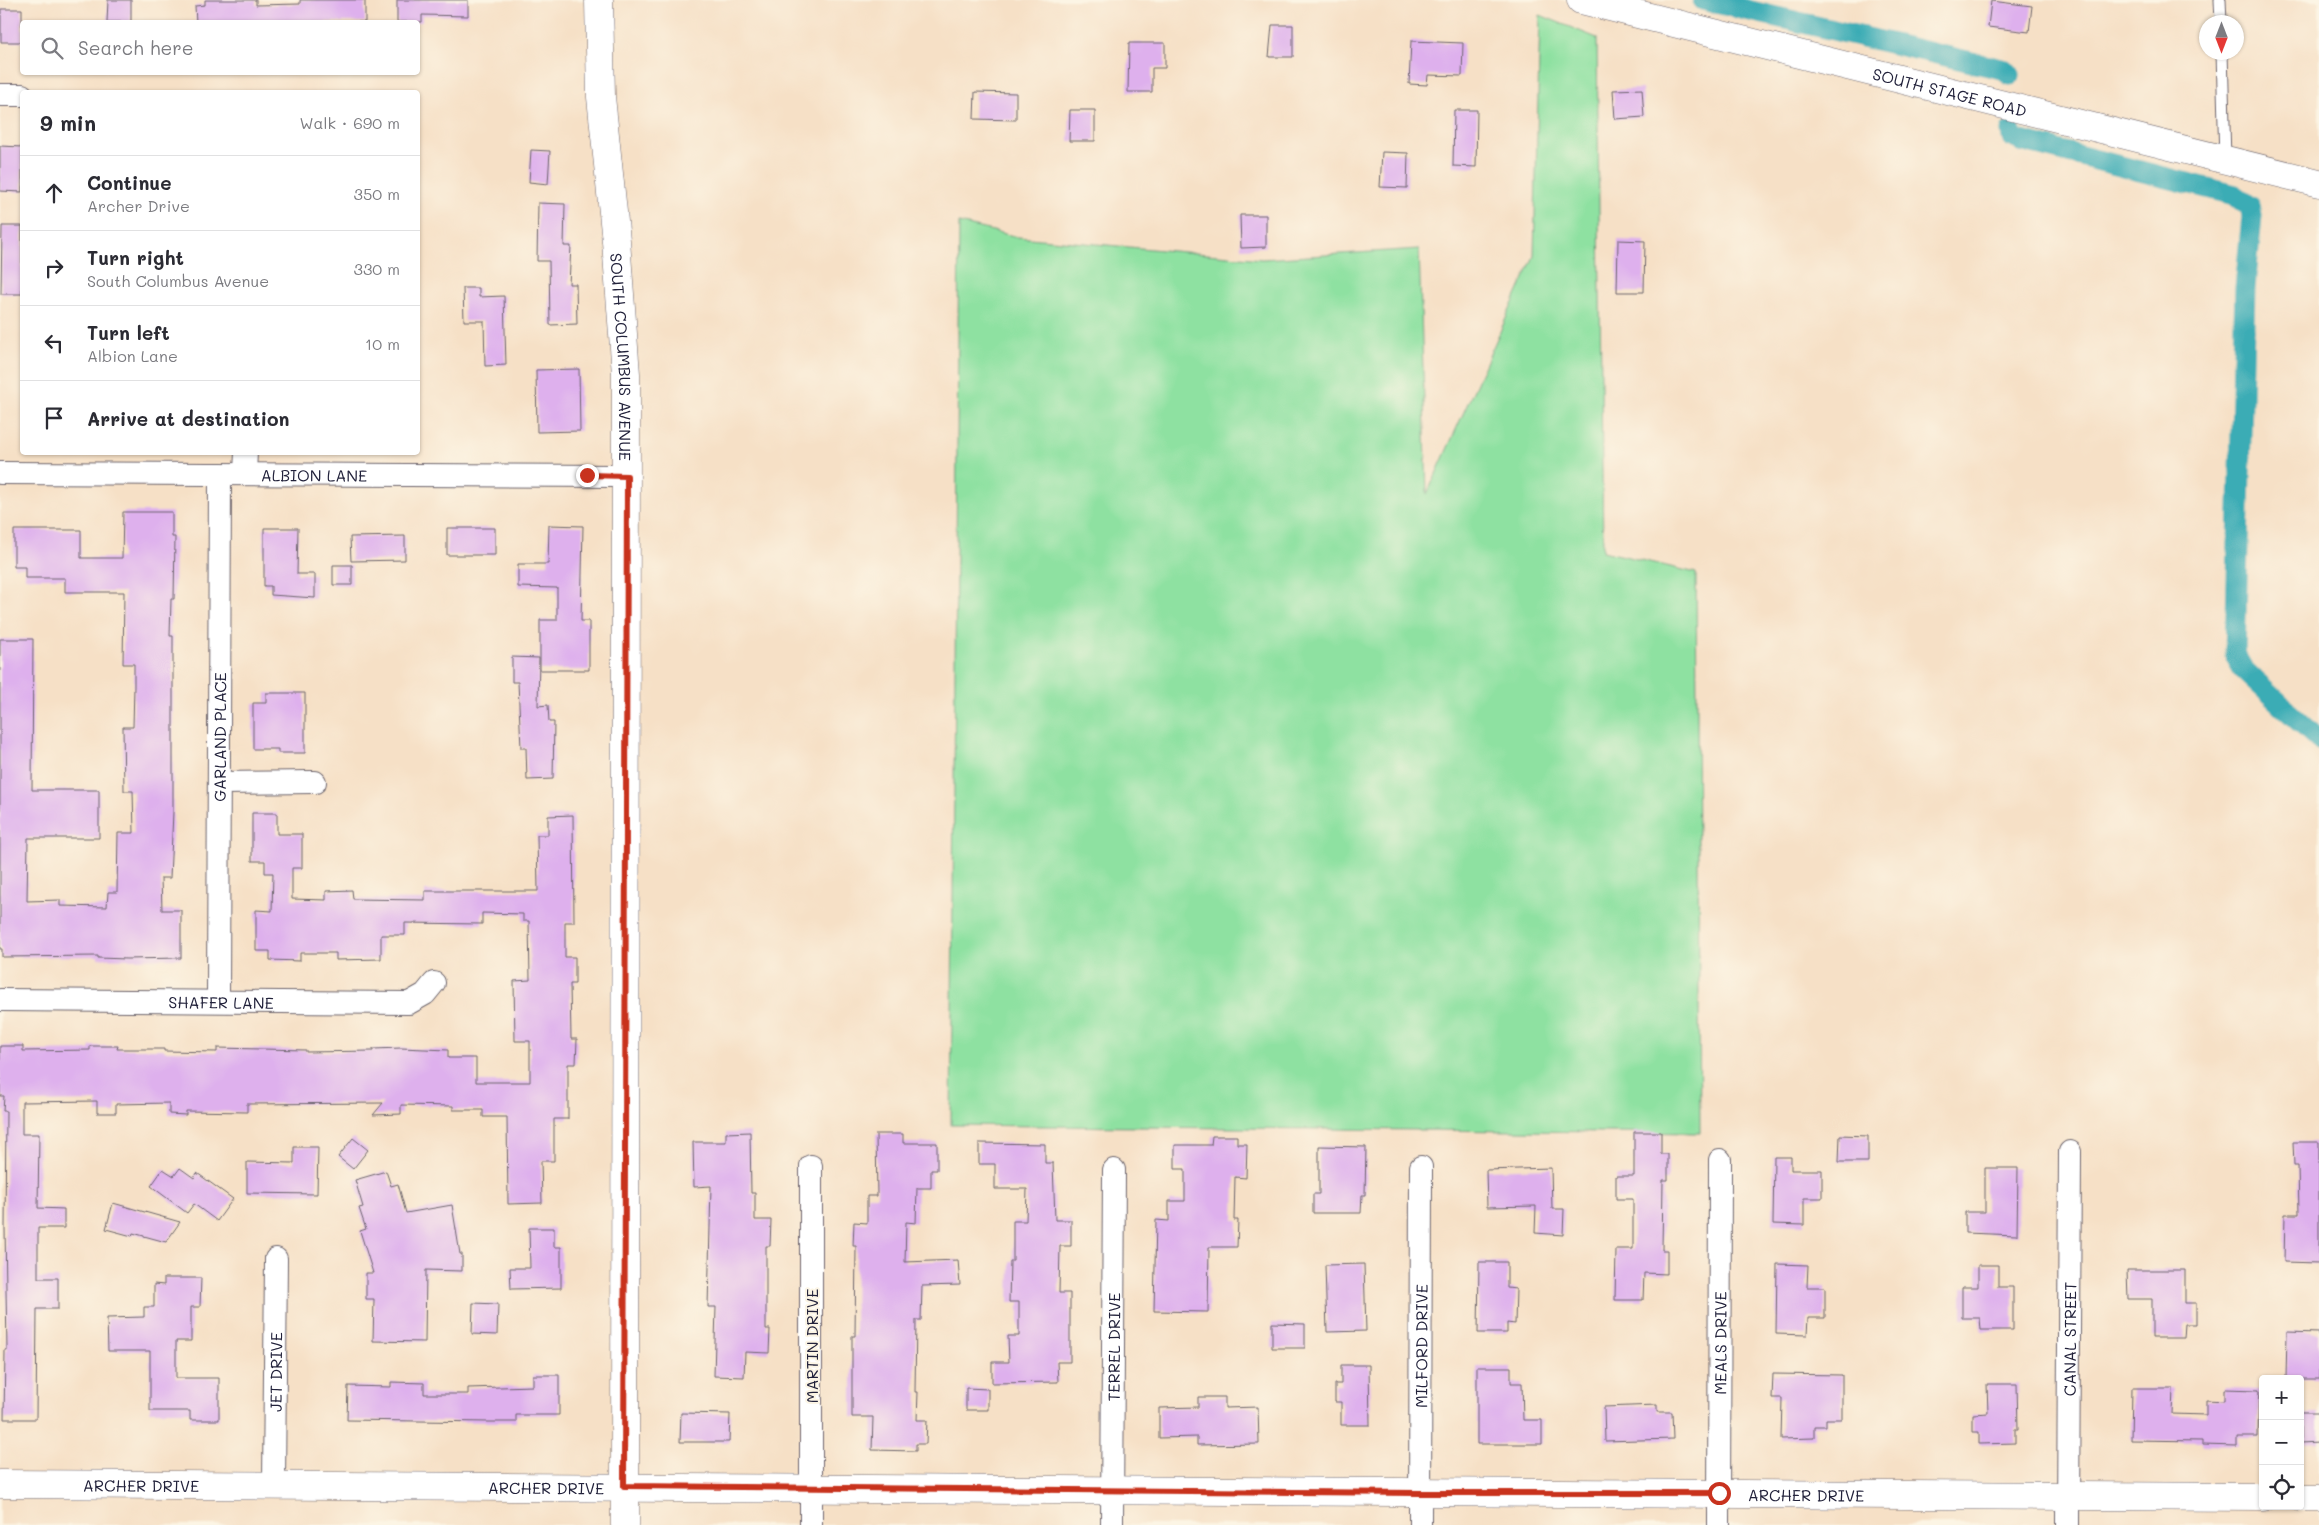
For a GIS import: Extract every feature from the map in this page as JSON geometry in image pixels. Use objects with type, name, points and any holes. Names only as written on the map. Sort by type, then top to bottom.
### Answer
[{"type":"street","name":"SOUTH COLUMBUS AVENUE","points":[[599,0],[601,97],[617,251],[626,374],[625,1525]]},
{"type":"street","name":"SOUTH STAGE ROAD","points":[[1581,0],[2319,183]]},
{"type":"street","points":[[0,94],[20,95]]},
{"type":"street","name":"ALBION LANE","points":[[0,473],[220,474],[246,463],[627,476]]},
{"type":"street","name":"GARLAND PLACE","points":[[218,1001],[220,474]]},
{"type":"street","points":[[219,783],[314,782]]},
{"type":"street","name":"SHAFER LANE","points":[[0,1000],[409,1003],[425,994],[434,983]]},
{"type":"street","name":"CANAL STREET","points":[[2068,1525],[2070,1152]]},
{"type":"street","name":"MEALS DRIVE","points":[[1720,1160],[1720,1525]]},
{"type":"street","name":"MARTIN DRIVE","points":[[810,1525],[811,1166]]},
{"type":"street","name":"MILFORD DRIVE","points":[[1420,1525],[1421,1167]]},
{"type":"street","name":"TERREL DRIVE","points":[[1112,1525],[1114,1170]]},
{"type":"street","name":"JET DRIVE","points":[[274,1484],[276,1259]]},
{"type":"street","name":"ARCHER DRIVE","points":[[0,1484],[624,1486],[1419,1493],[2259,1497]]},
{"type":"street","points":[[2304,1498],[2319,1498]]},
{"type":"lane","points":[[2220,0],[2221,15]]},
{"type":"lane","points":[[2222,60],[2225,160]]},
{"type":"green space","points":[[1540,15],[1597,38],[1603,551],[1696,573],[1700,1133],[951,1125],[959,223],[1018,237],[1262,259],[1419,249],[1427,494],[1534,256]]},
{"type":"building","points":[[108,0],[131,0],[131,20],[107,20]]},
{"type":"building","points":[[205,0],[256,0],[256,5],[300,4],[300,0],[365,0],[365,20],[196,20],[195,6],[205,5]]},
{"type":"building","points":[[397,0],[468,0],[468,16],[422,15],[422,22],[420,20],[397,20]]},
{"type":"building","points":[[1991,1],[2032,6],[2029,32],[1988,27]]},
{"type":"building","points":[[1,9],[22,9],[20,42],[1,42]]},
{"type":"building","points":[[1272,25],[1293,25],[1293,57],[1269,57]]},
{"type":"building","points":[[1411,41],[1463,43],[1462,76],[1428,75],[1427,85],[1409,84]]},
{"type":"building","points":[[1129,43],[1165,43],[1165,68],[1152,68],[1152,92],[1128,92]]},
{"type":"building","points":[[1642,89],[1644,117],[1615,119],[1613,90]]},
{"type":"building","points":[[975,92],[1016,93],[1016,120],[974,119]]},
{"type":"building","points":[[1070,110],[1095,110],[1095,141],[1069,141]]},
{"type":"building","points":[[1454,110],[1477,110],[1476,167],[1453,166]]},
{"type":"building","points":[[0,146],[20,147],[20,192],[0,191]]},
{"type":"building","points":[[531,150],[550,151],[548,184],[529,182]]},
{"type":"building","points":[[1382,152],[1408,153],[1407,188],[1380,187]]},
{"type":"building","points":[[538,203],[565,204],[564,246],[571,246],[569,284],[576,284],[577,324],[550,325],[549,261],[537,261]]},
{"type":"building","points":[[1240,215],[1266,215],[1266,247],[1241,248]]},
{"type":"building","points":[[2,226],[20,226],[20,294],[1,294]]},
{"type":"building","points":[[1618,240],[1645,241],[1644,292],[1617,292]]},
{"type":"building","points":[[463,288],[479,288],[479,297],[504,296],[506,365],[485,366],[484,321],[464,321]]},
{"type":"building","points":[[579,369],[580,431],[537,432],[536,370]]},
{"type":"building","points":[[123,512],[172,512],[172,537],[175,537],[174,599],[171,599],[170,636],[173,636],[173,812],[170,878],[161,878],[162,910],[181,910],[181,958],[127,959],[98,958],[98,956],[2,957],[2,949],[0,949],[0,639],[33,639],[32,790],[99,790],[99,838],[28,838],[27,901],[60,900],[60,906],[107,907],[108,892],[117,892],[118,833],[134,833],[133,791],[124,791],[123,727],[133,727],[134,664],[123,664],[124,592],[65,592],[65,578],[25,578],[25,567],[14,567],[14,530],[81,530],[81,558],[122,558]]},
{"type":"building","points":[[549,525],[583,526],[581,621],[589,621],[589,670],[540,670],[540,620],[557,620],[557,588],[518,587],[518,564],[548,564]]},
{"type":"building","points":[[264,528],[298,528],[297,574],[315,574],[315,598],[271,595],[271,586],[264,586]]},
{"type":"building","points":[[447,528],[495,528],[495,555],[447,555]]},
{"type":"building","points":[[405,536],[405,560],[351,561],[350,537]]},
{"type":"building","points":[[333,565],[352,565],[352,585],[333,585]]},
{"type":"building","points":[[512,657],[539,658],[538,706],[548,705],[549,722],[554,722],[553,779],[527,780],[526,748],[521,748],[518,682],[512,682]]},
{"type":"building","points":[[266,693],[305,693],[305,753],[278,753],[278,749],[253,749],[253,703],[266,703]]},
{"type":"building","points":[[252,813],[277,813],[277,834],[302,834],[302,868],[292,868],[292,899],[326,900],[326,891],[352,890],[353,899],[425,900],[425,891],[538,891],[537,835],[548,835],[548,816],[573,815],[574,922],[565,922],[565,957],[575,957],[575,984],[570,984],[571,1039],[577,1039],[576,1064],[568,1064],[568,1119],[554,1119],[554,1161],[541,1161],[542,1203],[508,1204],[507,1117],[483,1117],[483,1110],[453,1110],[453,1106],[401,1105],[401,1114],[373,1115],[383,1103],[247,1104],[247,1112],[186,1111],[186,1115],[169,1114],[169,1103],[116,1104],[116,1113],[97,1113],[97,1101],[22,1102],[22,1134],[39,1134],[38,1208],[64,1209],[64,1228],[38,1228],[38,1278],[58,1278],[58,1309],[37,1309],[36,1419],[4,1419],[5,1350],[7,1350],[6,1111],[3,1111],[4,1096],[0,1096],[0,1046],[23,1046],[23,1051],[90,1050],[90,1046],[118,1046],[117,1049],[217,1052],[217,1048],[306,1050],[306,1052],[373,1051],[373,1049],[401,1048],[448,1050],[448,1058],[476,1058],[476,1082],[530,1082],[530,1041],[515,1041],[514,981],[530,980],[529,921],[523,921],[523,914],[482,913],[482,924],[405,923],[405,935],[381,935],[381,959],[336,960],[336,953],[300,953],[300,961],[270,960],[270,951],[256,951],[256,910],[272,911],[273,873],[265,873],[265,861],[252,861]]},
{"type":"building","points":[[750,1132],[751,1193],[755,1193],[755,1220],[771,1220],[770,1246],[766,1246],[766,1329],[770,1329],[769,1353],[745,1352],[744,1377],[714,1376],[716,1307],[708,1307],[711,1186],[694,1187],[693,1142],[726,1142],[726,1133]]},
{"type":"building","points":[[1634,1132],[1661,1132],[1661,1154],[1668,1154],[1668,1180],[1663,1180],[1662,1250],[1667,1250],[1667,1274],[1644,1273],[1643,1300],[1615,1300],[1616,1249],[1633,1249],[1633,1199],[1616,1199],[1616,1176],[1634,1176]]},
{"type":"building","points":[[876,1134],[903,1134],[903,1143],[937,1143],[937,1170],[931,1170],[931,1188],[917,1188],[916,1223],[906,1222],[905,1262],[958,1260],[960,1285],[922,1286],[921,1320],[916,1320],[915,1392],[918,1392],[917,1420],[927,1420],[926,1444],[916,1444],[916,1451],[872,1450],[873,1417],[852,1417],[852,1336],[855,1336],[856,1246],[853,1246],[854,1222],[867,1223],[867,1196],[877,1196]]},
{"type":"building","points":[[1840,1135],[1868,1136],[1868,1162],[1839,1162]]},
{"type":"building","points":[[1212,1136],[1237,1136],[1237,1144],[1247,1144],[1246,1178],[1235,1177],[1234,1220],[1238,1220],[1237,1247],[1209,1247],[1208,1312],[1154,1311],[1156,1220],[1169,1221],[1169,1201],[1185,1201],[1185,1169],[1175,1169],[1175,1145],[1211,1145]]},
{"type":"building","points":[[353,1138],[368,1150],[353,1169],[338,1157]]},
{"type":"building","points":[[2293,1142],[2319,1142],[2319,1263],[2284,1262],[2285,1214],[2299,1214],[2298,1165],[2294,1165]]},
{"type":"building","points":[[979,1143],[1045,1144],[1045,1163],[1053,1163],[1055,1220],[1071,1220],[1071,1246],[1060,1246],[1059,1293],[1070,1293],[1070,1362],[1057,1362],[1058,1382],[992,1383],[992,1362],[1009,1362],[1008,1336],[1019,1336],[1019,1302],[1009,1302],[1010,1261],[1013,1261],[1013,1221],[1026,1221],[1027,1189],[995,1189],[995,1164],[979,1164]]},
{"type":"building","points":[[1319,1146],[1366,1147],[1365,1195],[1362,1195],[1361,1213],[1313,1213],[1313,1194],[1319,1194]]},
{"type":"building","points":[[294,1147],[318,1147],[317,1194],[247,1193],[247,1162],[294,1163]]},
{"type":"building","points":[[1774,1157],[1791,1157],[1791,1170],[1822,1170],[1822,1198],[1804,1198],[1804,1225],[1773,1224]]},
{"type":"building","points":[[180,1168],[194,1178],[197,1173],[233,1199],[217,1221],[194,1204],[187,1213],[151,1186],[163,1169],[174,1176]]},
{"type":"building","points":[[1551,1168],[1552,1209],[1564,1209],[1563,1235],[1535,1233],[1536,1206],[1487,1207],[1486,1170]]},
{"type":"building","points":[[1985,1168],[2018,1168],[2017,1235],[1965,1233],[1965,1212],[1985,1212]]},
{"type":"building","points":[[386,1171],[391,1186],[398,1184],[406,1213],[452,1205],[460,1254],[462,1254],[462,1271],[426,1270],[425,1342],[373,1341],[374,1299],[366,1299],[366,1273],[373,1273],[360,1231],[366,1229],[359,1208],[363,1207],[355,1180]]},
{"type":"building","points":[[113,1203],[180,1222],[166,1242],[133,1233],[132,1236],[106,1229]]},
{"type":"building","points":[[529,1228],[554,1228],[554,1247],[561,1247],[561,1288],[511,1289],[510,1268],[530,1268]]},
{"type":"building","points":[[1479,1262],[1507,1262],[1507,1288],[1516,1289],[1515,1324],[1507,1323],[1507,1333],[1478,1333]]},
{"type":"building","points":[[1364,1264],[1366,1331],[1327,1332],[1325,1265]]},
{"type":"building","points":[[1777,1264],[1808,1265],[1807,1287],[1825,1287],[1825,1318],[1808,1318],[1807,1335],[1776,1334]]},
{"type":"building","points":[[1978,1265],[1998,1265],[1998,1287],[2013,1287],[2013,1330],[1981,1330],[1980,1318],[1962,1318],[1962,1287],[1978,1287]]},
{"type":"building","points":[[2127,1270],[2185,1270],[2185,1303],[2196,1303],[2196,1324],[2185,1324],[2184,1338],[2152,1338],[2152,1299],[2128,1299]]},
{"type":"building","points":[[164,1278],[201,1278],[200,1307],[191,1307],[191,1341],[176,1341],[176,1378],[219,1378],[219,1420],[190,1420],[190,1411],[150,1411],[150,1351],[108,1351],[107,1318],[144,1317],[144,1307],[154,1307],[154,1284],[164,1285]]},
{"type":"building","points":[[473,1303],[498,1304],[497,1335],[472,1334]]},
{"type":"building","points":[[1272,1323],[1305,1324],[1305,1348],[1272,1348]]},
{"type":"building","points":[[2287,1332],[2319,1333],[2319,1379],[2304,1379],[2304,1375],[2286,1375]]},
{"type":"building","points":[[1341,1365],[1369,1365],[1370,1425],[1341,1425],[1341,1402],[1335,1402],[1335,1384],[1341,1384]]},
{"type":"building","points":[[1477,1367],[1511,1367],[1511,1383],[1522,1383],[1523,1420],[1542,1420],[1542,1444],[1477,1444]]},
{"type":"building","points":[[1773,1374],[1842,1375],[1842,1419],[1826,1419],[1826,1426],[1814,1426],[1814,1438],[1781,1439],[1782,1398],[1772,1398]]},
{"type":"building","points":[[533,1375],[559,1375],[559,1415],[516,1415],[516,1422],[347,1420],[348,1386],[391,1387],[391,1382],[424,1383],[424,1394],[468,1394],[468,1388],[533,1386]]},
{"type":"building","points":[[1987,1384],[2017,1384],[2018,1429],[2015,1429],[2015,1443],[1979,1444],[1979,1432],[1973,1432],[1973,1414],[1988,1413]]},
{"type":"building","points":[[966,1388],[988,1389],[988,1410],[966,1410]]},
{"type":"building","points":[[2132,1388],[2173,1388],[2172,1414],[2206,1415],[2206,1400],[2224,1401],[2224,1389],[2259,1390],[2258,1437],[2237,1437],[2237,1446],[2202,1445],[2202,1441],[2131,1440]]},
{"type":"building","points":[[1198,1397],[1225,1397],[1225,1408],[1258,1407],[1259,1444],[1197,1445],[1197,1437],[1159,1438],[1159,1408],[1198,1407]]},
{"type":"building","points":[[1657,1405],[1657,1412],[1672,1412],[1673,1439],[1605,1441],[1604,1407]]},
{"type":"building","points":[[681,1413],[730,1414],[729,1442],[680,1442]]},
{"type":"building","points":[[2304,1413],[2319,1413],[2319,1442],[2304,1443]]},
{"type":"waterway","points":[[1703,0],[2006,70],[2010,75]]},
{"type":"waterway","points":[[2011,131],[2012,137],[2021,141],[2235,195],[2250,206],[2252,216],[2245,288],[2235,655],[2243,669],[2319,740]]},
{"type":"route","points":[[587,475],[627,476],[624,1486],[1419,1493],[1719,1493]]}]
